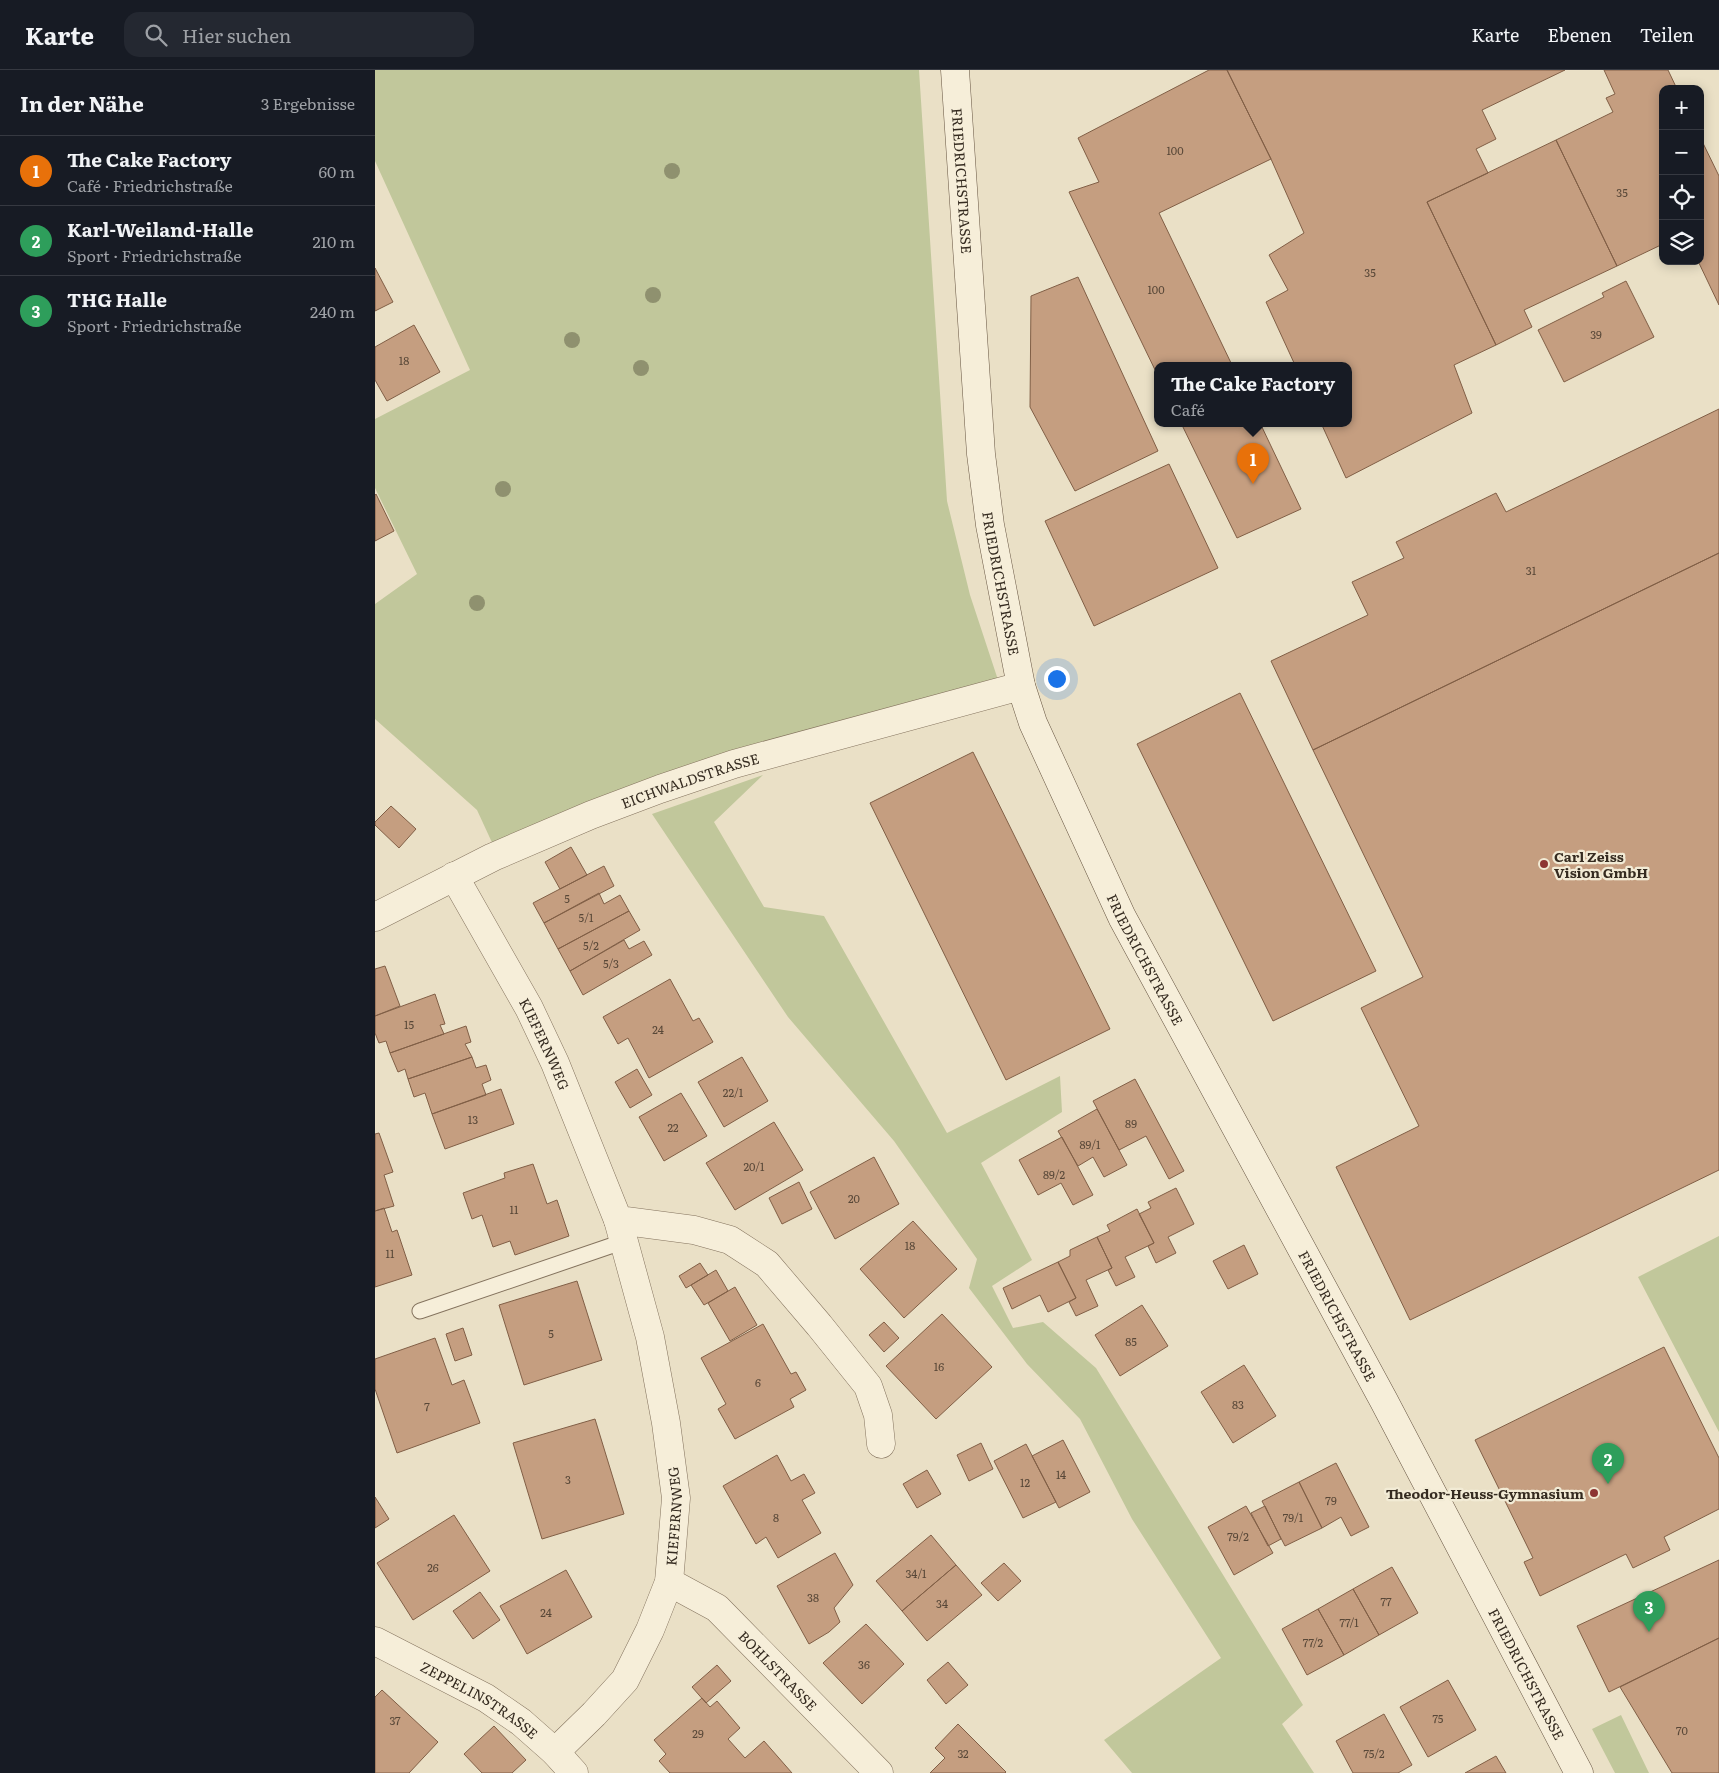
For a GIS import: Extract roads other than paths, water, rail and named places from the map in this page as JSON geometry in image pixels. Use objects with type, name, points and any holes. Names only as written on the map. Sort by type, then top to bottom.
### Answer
[{"type":"street","name":"FRIEDRICHSTRASSE","points":[[955,70],[981,454],[990,525],[1021,686],[1033,723],[1122,916],[1393,1417],[1579,1773]]},
{"type":"street","name":"EICHWALDSTRASSE","points":[[375,917],[493,856],[591,815],[660,789],[734,764],[1021,686]]},
{"type":"street","name":"KIEFERNWEG","points":[[454,876],[532,1016],[559,1072],[621,1230],[651,1337],[666,1423],[673,1479],[675,1498],[669,1582],[650,1630],[625,1680],[555,1752]]},
{"type":"street","points":[[621,1230],[694,1230],[730,1240],[767,1264],[819,1324],[868,1386],[878,1415],[881,1444]]},
{"type":"street","name":"BOHLSTRASSE","points":[[669,1582],[717,1608],[879,1773]]},
{"type":"street","name":"ZEPPELINSTRASSE","points":[[375,1641],[486,1698],[521,1722],[555,1752],[574,1773]]},
{"type":"lane","points":[[420,1311],[621,1230]]},
{"type":"place","name":"The Cake Factory","points":[[1253,484]]},
{"type":"place","name":"Carl Zeiss Vision GmbH","points":[[1544,864]]},
{"type":"place","name":"Karl-Weiland-Halle","points":[[1608,1484]]},
{"type":"place","name":"Theodor-Heuss-Gymnasium","points":[[1594,1493]]},
{"type":"place","name":"THG Halle","points":[[1649,1632]]}]
